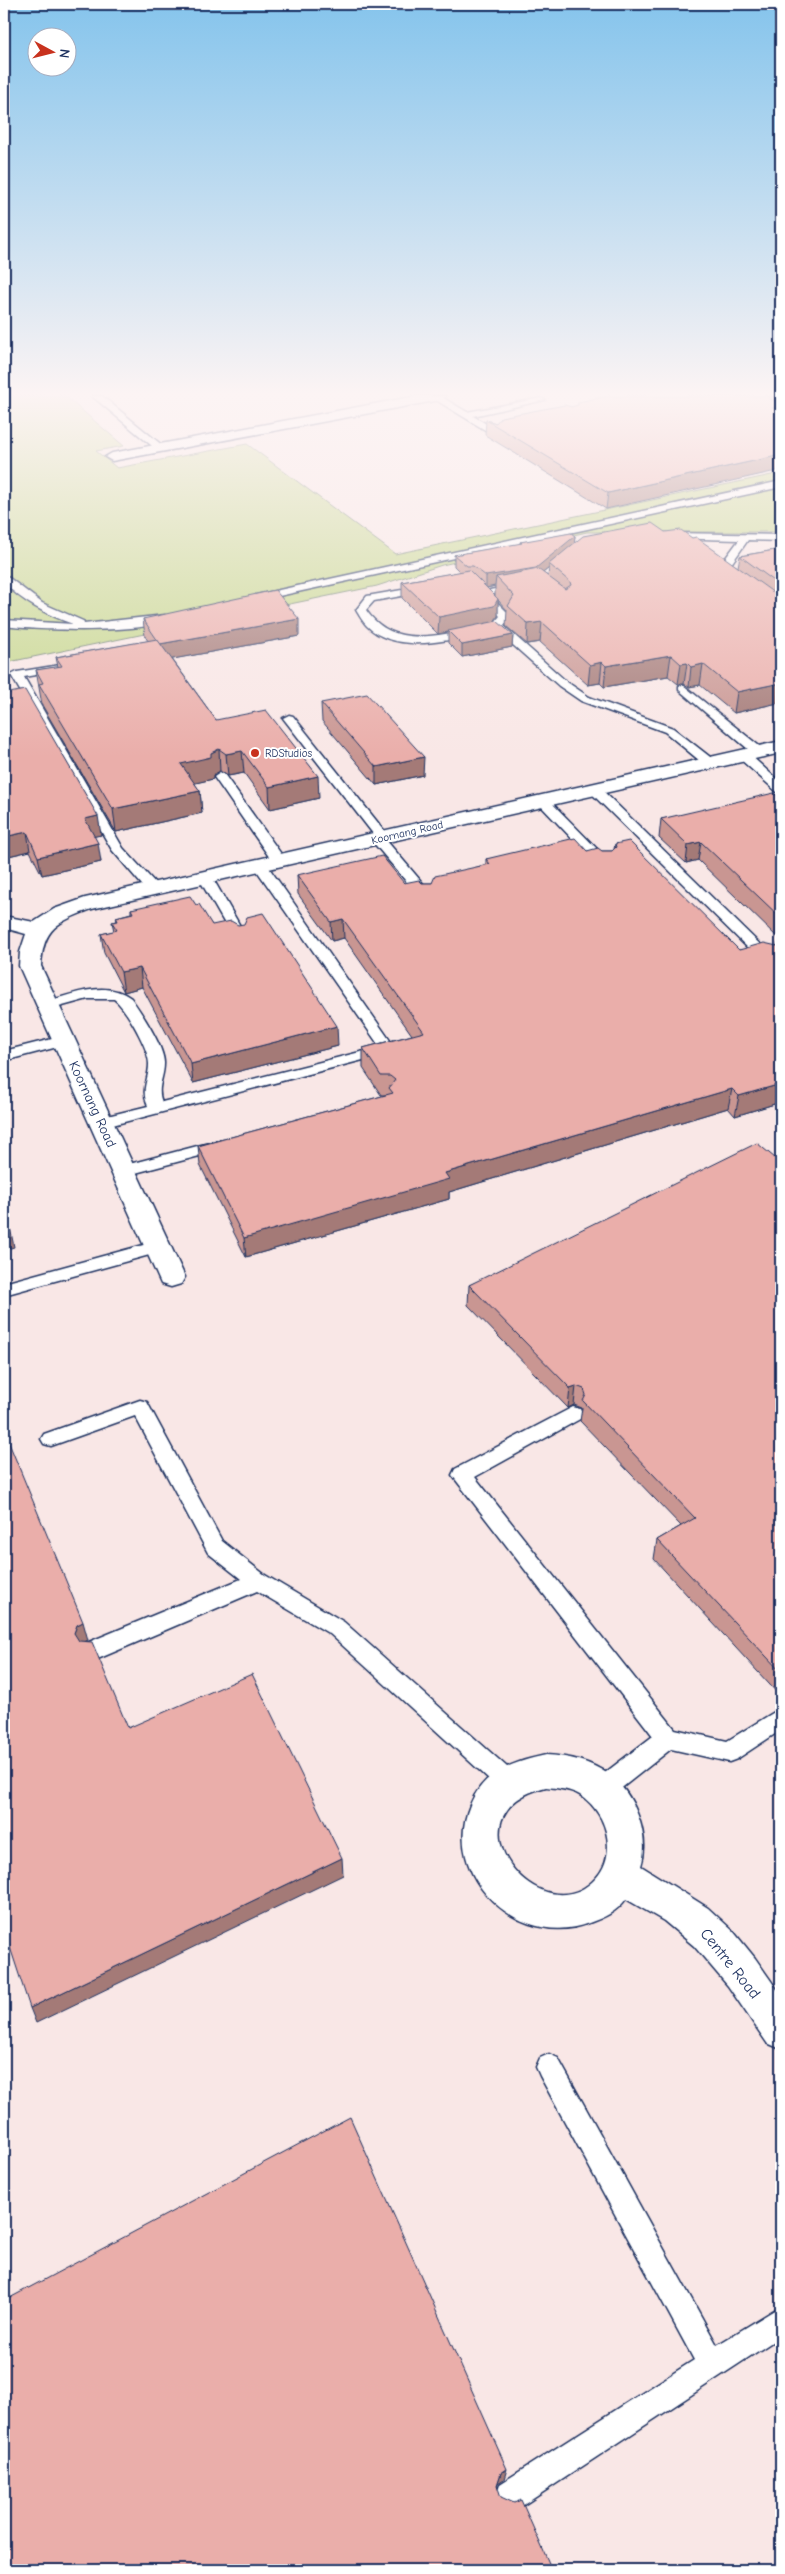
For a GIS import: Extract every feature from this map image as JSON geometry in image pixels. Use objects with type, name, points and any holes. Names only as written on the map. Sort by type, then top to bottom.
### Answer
[{"type":"street","name":"Koornang Road","points":[[171,1277],[30,966],[30,951],[34,936],[44,923],[61,913],[85,904],[781,747]]},
{"type":"street","points":[[4,922],[39,930]]},
{"type":"street","points":[[538,1772],[563,1772],[586,1780],[601,1790],[617,1809],[625,1827],[628,1851],[620,1875],[608,1894],[588,1907],[563,1912],[538,1909],[513,1898],[496,1882],[489,1868],[481,1840],[485,1816],[493,1797],[509,1783],[523,1776],[538,1772]]},
{"type":"street","name":"Centre Road","points":[[620,1875],[667,1901],[696,1922],[716,1940],[781,2029]]},
{"type":"lane","points":[[242,601],[633,516]]},
{"type":"lane","points":[[660,536],[781,538]]},
{"type":"lane","points":[[736,583],[724,573],[724,568],[746,537]]},
{"type":"lane","points":[[6,582],[45,610],[92,627]]},
{"type":"lane","points":[[434,588],[372,598],[361,610],[382,634],[412,640],[428,640],[490,629],[506,616],[480,590],[530,585]]},
{"type":"lane","points":[[4,623],[40,627],[92,627],[172,616]]},
{"type":"lane","points":[[490,629],[585,700],[669,730],[710,763]]},
{"type":"lane","points":[[74,665],[18,675],[118,850],[153,889]]},
{"type":"lane","points":[[683,688],[751,754],[781,789]]},
{"type":"lane","points":[[289,718],[379,838],[427,897]]},
{"type":"lane","points":[[102,1123],[389,1049],[269,863],[220,777]]},
{"type":"lane","points":[[594,790],[768,960]]},
{"type":"lane","points":[[543,801],[604,865]]},
{"type":"lane","points":[[205,877],[240,938]]},
{"type":"lane","points":[[48,1006],[104,992],[117,995],[126,1002],[156,1056],[157,1062],[150,1093],[157,1109]]},
{"type":"lane","points":[[4,1056],[64,1041]]},
{"type":"lane","points":[[124,1171],[236,1141]]},
{"type":"lane","points":[[4,1289],[158,1248]]},
{"type":"lane","points":[[52,1439],[140,1407],[215,1547],[258,1581],[337,1628],[509,1783]]},
{"type":"lane","points":[[573,1414],[462,1475],[668,1738],[729,1752],[781,1718]]},
{"type":"lane","points":[[92,1651],[258,1581]]},
{"type":"lane","points":[[601,1790],[668,1738]]},
{"type":"lane","points":[[549,2067],[712,2365]]},
{"type":"lane","points":[[512,2495],[781,2320]]},
{"type":"green space","points":[[4,516],[344,516],[395,554],[576,516],[781,516],[781,532],[587,532],[442,565],[377,586],[4,663]]},
{"type":"building","points":[[652,523],[665,532],[681,530],[692,538],[696,537],[781,598],[781,683],[737,692],[703,664],[691,667],[687,663],[681,664],[671,655],[606,666],[602,662],[590,665],[542,622],[528,624],[508,606],[514,596],[496,577],[538,569],[565,589],[571,585],[570,582],[549,564],[583,536]]},
{"type":"building","points":[[571,533],[575,536],[536,568],[486,576],[473,566],[467,566],[454,555],[522,543],[520,542]]},
{"type":"building","points":[[781,549],[781,586],[740,556]]},
{"type":"building","points":[[469,570],[498,599],[494,606],[439,617],[402,582]]},
{"type":"building","points":[[275,590],[299,619],[160,644],[143,619]]},
{"type":"building","points":[[497,621],[513,635],[462,645],[448,631]]},
{"type":"building","points":[[157,639],[216,720],[266,710],[318,776],[269,787],[242,751],[226,754],[219,749],[211,753],[211,757],[181,764],[200,791],[113,809],[39,684],[43,683],[36,670],[62,666],[56,657]]},
{"type":"building","points":[[25,690],[98,816],[85,819],[98,843],[38,857],[27,832],[4,837],[4,694]]},
{"type":"building","points":[[367,694],[424,757],[376,767],[321,703]]},
{"type":"building","points":[[774,793],[781,800],[781,918],[701,842],[688,845],[661,819]]},
{"type":"building","points":[[575,838],[587,851],[598,848],[602,851],[612,851],[616,847],[615,844],[629,841],[739,950],[764,943],[777,946],[781,939],[781,1084],[739,1096],[732,1089],[445,1173],[449,1179],[244,1238],[198,1146],[393,1093],[389,1088],[395,1080],[390,1076],[381,1076],[363,1048],[424,1032],[343,919],[331,922],[297,875],[382,856],[404,883],[419,880],[422,883],[432,883],[435,876],[490,864],[486,859]]},
{"type":"building","points":[[190,896],[196,905],[199,904],[212,925],[231,921],[238,925],[244,924],[247,917],[263,913],[337,1026],[191,1064],[140,968],[121,972],[101,934],[117,930],[112,922],[118,921],[116,917],[133,913],[131,909]]},
{"type":"building","points":[[757,1143],[781,1163],[781,1672],[657,1540],[695,1518],[583,1401],[586,1395],[584,1389],[576,1386],[570,1388],[469,1285]]},
{"type":"building","points":[[4,1211],[10,1227],[4,1229]]},
{"type":"building","points":[[4,1431],[83,1622],[77,1625],[74,1633],[79,1641],[92,1642],[128,1728],[252,1674],[342,1858],[30,2008],[4,1929]]},
{"type":"building","points":[[350,2117],[507,2469],[501,2473],[497,2485],[501,2497],[514,2503],[521,2500],[552,2570],[4,2570],[4,2301]]},
{"type":"place","name":"RDStudios","points":[[255,753]]}]
